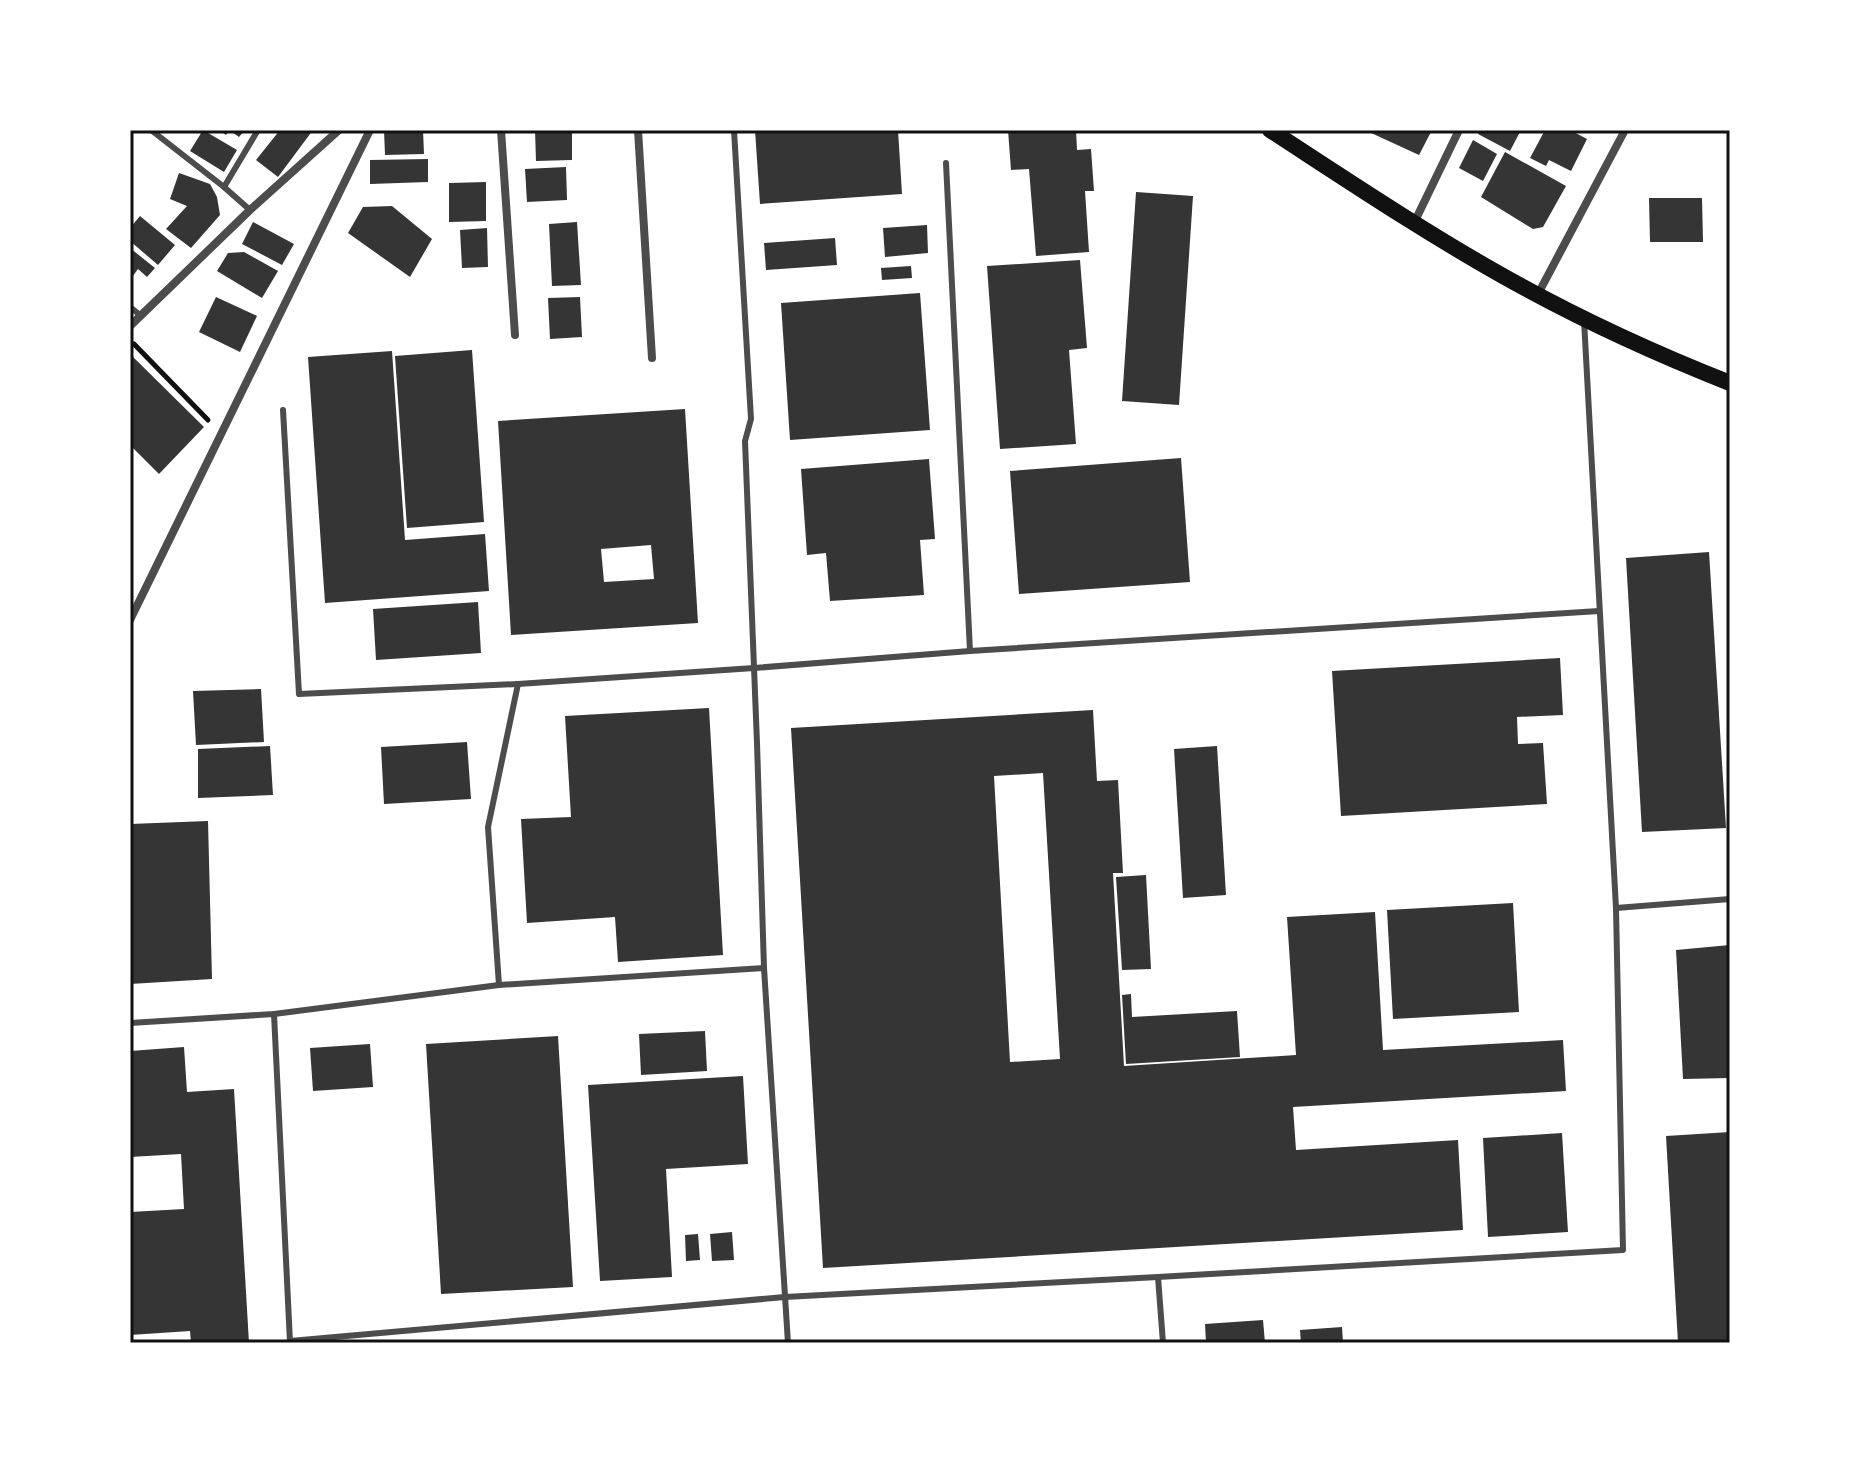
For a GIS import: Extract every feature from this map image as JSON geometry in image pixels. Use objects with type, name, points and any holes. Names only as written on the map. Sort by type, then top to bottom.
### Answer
[{"type":"main road","points":[[1270,130],[1414,223],[1504,276],[1584,318],[1730,383]]},
{"type":"street","points":[[130,326],[250,210],[339,130]]},
{"type":"street","points":[[130,620],[370,130]]},
{"type":"street","points":[[501,130],[515,335]]},
{"type":"street","points":[[638,130],[652,358]]},
{"type":"street","points":[[1414,223],[1459,130]]},
{"type":"street","points":[[1538,294],[1625,130]]},
{"type":"lane","points":[[151,130],[250,210]]},
{"type":"lane","points":[[224,187],[258,130]]},
{"type":"lane","points":[[734,130],[751,419],[745,441],[764,968],[788,1343]]},
{"type":"lane","points":[[946,163],[970,651]]},
{"type":"lane","points":[[130,307],[140,315]]},
{"type":"lane","points":[[274,1014],[290,1342],[785,1297],[1623,1250],[1616,908],[1584,318]]},
{"type":"lane","points":[[283,410],[299,694],[518,684],[970,651],[1599,611]]},
{"type":"lane","points":[[499,985],[488,827],[518,684]]},
{"type":"lane","points":[[1616,908],[1730,899]]},
{"type":"lane","points":[[130,1023],[274,1014],[499,985],[764,968]]},
{"type":"lane","points":[[1158,1277],[1163,1343]]},
{"type":"path","points":[[130,341],[221,434]]},
{"type":"building","points":[[203,130],[237,150],[224,172],[190,151]]},
{"type":"building","points":[[229,130],[245,130],[239,137]]},
{"type":"building","points":[[280,130],[313,130],[278,177],[256,160]]},
{"type":"building","points":[[384,130],[423,130],[424,154],[385,155]]},
{"type":"building","points":[[535,130],[572,130],[572,160],[536,161]]},
{"type":"building","points":[[755,130],[898,130],[902,194],[760,204]]},
{"type":"building","points":[[1008,130],[1076,130],[1077,150],[1091,149],[1094,191],[1085,191],[1089,252],[1036,256],[1029,169],[1011,170]]},
{"type":"building","points":[[1370,130],[1432,130],[1419,155]]},
{"type":"building","points":[[1480,130],[1521,130],[1510,151],[1478,134]]},
{"type":"building","points":[[1545,130],[1570,130],[1587,139],[1571,171],[1549,160],[1546,166],[1530,158]]},
{"type":"building","points":[[1473,140],[1497,154],[1483,181],[1459,168]]},
{"type":"building","points":[[1505,152],[1566,186],[1543,227],[1533,229],[1481,197]]},
{"type":"building","points":[[428,159],[428,182],[370,184],[370,160]]},
{"type":"building","points":[[566,167],[567,200],[527,202],[525,169]]},
{"type":"building","points":[[179,173],[210,184],[217,197],[220,215],[191,248],[166,229],[187,206],[170,199]]},
{"type":"building","points":[[486,182],[486,221],[449,222],[449,183]]},
{"type":"building","points":[[1136,192],[1193,196],[1179,405],[1122,401]]},
{"type":"building","points":[[1649,198],[1702,198],[1703,242],[1650,242]]},
{"type":"building","points":[[392,206],[432,239],[410,277],[348,233],[363,207]]},
{"type":"building","points":[[140,216],[175,245],[158,265],[130,241],[130,228]]},
{"type":"building","points":[[253,222],[294,244],[282,265],[242,244]]},
{"type":"building","points":[[577,222],[581,285],[552,286],[549,224]]},
{"type":"building","points":[[927,225],[928,253],[885,257],[883,228]]},
{"type":"building","points":[[487,228],[488,267],[462,268],[460,230]]},
{"type":"building","points":[[835,238],[837,265],[766,270],[764,243]]},
{"type":"building","points":[[130,248],[155,268],[147,277],[138,269],[130,280]]},
{"type":"building","points":[[244,252],[278,271],[262,298],[217,271],[228,253]]},
{"type":"building","points":[[1080,260],[1087,348],[1069,350],[1076,444],[1000,449],[987,266]]},
{"type":"building","points":[[911,266],[912,278],[882,280],[881,268]]},
{"type":"building","points":[[920,293],[930,430],[790,440],[781,303]]},
{"type":"building","points":[[216,297],[257,316],[240,352],[199,332]]},
{"type":"building","points":[[580,297],[582,337],[550,339],[548,298]]},
{"type":"building","points":[[472,350],[484,522],[407,528],[395,356]]},
{"type":"building","points":[[392,351],[405,540],[485,534],[489,591],[325,603],[308,357]]},
{"type":"building","points":[[130,354],[204,427],[159,474],[130,445]]},
{"type":"building","points":[[685,409],[698,623],[511,635],[498,421]],"holes":[[[651,545],[654,579],[604,582],[601,549]]]},
{"type":"building","points":[[1181,458],[1190,582],[1019,594],[1010,471]]},
{"type":"building","points":[[929,459],[935,539],[920,540],[924,595],[830,601],[826,553],[807,555],[801,469]]},
{"type":"building","points":[[1709,552],[1726,828],[1642,832],[1626,558]]},
{"type":"building","points":[[478,602],[481,653],[376,660],[373,609]]},
{"type":"building","points":[[1560,658],[1563,715],[1517,717],[1518,744],[1543,743],[1547,804],[1341,816],[1332,671]]},
{"type":"building","points":[[261,689],[264,742],[196,745],[193,691]]},
{"type":"building","points":[[709,708],[723,955],[618,962],[615,917],[527,923],[521,819],[571,817],[565,716]]},
{"type":"building","points":[[1093,710],[1097,781],[1118,780],[1123,873],[1113,873],[1124,1066],[1296,1055],[1287,917],[1375,912],[1383,1050],[1563,1040],[1566,1091],[1293,1107],[1296,1150],[1458,1140],[1463,1230],[823,1268],[791,728]],"holes":[[[1043,773],[1060,1059],[1010,1062],[994,776]]]},
{"type":"building","points":[[467,742],[471,799],[384,804],[381,747]]},
{"type":"building","points":[[270,746],[273,795],[198,798],[198,749]]},
{"type":"building","points":[[1217,746],[1226,895],[1183,898],[1174,749]]},
{"type":"building","points":[[208,821],[212,979],[130,984],[130,824]]},
{"type":"building","points":[[1146,875],[1151,969],[1122,970],[1116,877]]},
{"type":"building","points":[[1513,903],[1519,1012],[1393,1019],[1387,910]]},
{"type":"building","points":[[1730,945],[1730,1078],[1683,1079],[1676,950]]},
{"type":"building","points":[[1131,994],[1132,1017],[1237,1011],[1240,1057],[1126,1064],[1122,995]]},
{"type":"building","points":[[705,1031],[707,1071],[641,1075],[639,1034]]},
{"type":"building","points":[[558,1036],[573,1287],[441,1294],[426,1044]]},
{"type":"building","points":[[370,1044],[373,1087],[313,1091],[310,1048]]},
{"type":"building","points":[[184,1047],[187,1092],[234,1089],[249,1343],[191,1343],[190,1331],[130,1335],[130,1212],[184,1209],[181,1154],[130,1157],[130,1051]]},
{"type":"building","points":[[743,1076],[748,1164],[666,1169],[672,1277],[600,1281],[588,1085]]},
{"type":"building","points":[[1730,1132],[1730,1343],[1678,1343],[1666,1136]]},
{"type":"building","points":[[1562,1133],[1568,1232],[1488,1237],[1483,1138]]},
{"type":"building","points":[[732,1232],[734,1260],[712,1261],[710,1234]]},
{"type":"building","points":[[698,1234],[700,1260],[686,1261],[685,1235]]},
{"type":"building","points":[[1263,1320],[1265,1343],[1206,1343],[1205,1324]]},
{"type":"building","points":[[1342,1327],[1343,1343],[1301,1343],[1300,1330]]}]
